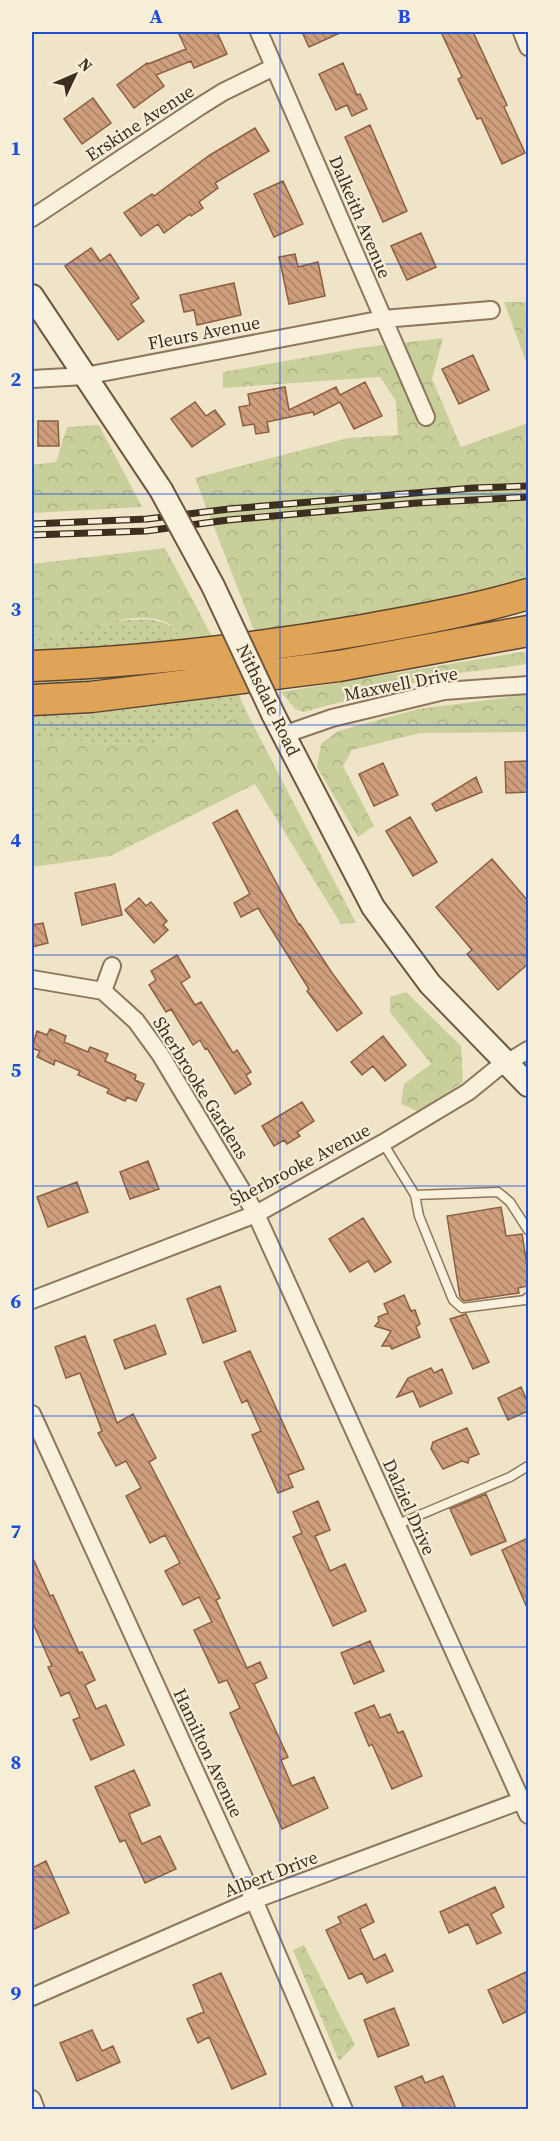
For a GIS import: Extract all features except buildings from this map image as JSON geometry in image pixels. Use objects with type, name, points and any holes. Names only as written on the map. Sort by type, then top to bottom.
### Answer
[{"type":"highway","points":[[32,666],[171,657],[283,644],[420,620],[528,594]]},
{"type":"highway","points":[[32,700],[91,697],[339,666],[528,631]]},
{"type":"street","name":"Dalkeith Avenue","points":[[259,32],[426,417]]},
{"type":"street","points":[[522,32],[528,47]]},
{"type":"street","name":"Erskine Avenue","points":[[32,218],[223,92],[274,67]]},
{"type":"street","name":"Nithsdale Road","points":[[32,296],[160,490],[213,586],[273,714],[373,907],[430,984],[528,1085]]},
{"type":"street","name":"Fleurs Avenue","points":[[32,379],[85,376],[383,319],[491,310]]},
{"type":"street","name":"Maxwell Drive","points":[[284,735],[332,718],[444,692],[528,685]]},
{"type":"street","points":[[32,979],[104,991],[112,966]]},
{"type":"street","name":"Sherbrooke Gardens","points":[[104,991],[136,1021],[160,1054],[256,1214]]},
{"type":"street","name":"Sherbrooke Avenue","points":[[32,1300],[256,1214],[383,1143],[468,1092],[528,1050]]},
{"type":"street","name":"Dalziel Drive","points":[[256,1214],[396,1525],[526,1804]]},
{"type":"street","name":"Hamilton Avenue","points":[[32,1414],[254,1900],[345,2109]]},
{"type":"street","name":"Albert Drive","points":[[32,1997],[254,1900],[526,1804]]},
{"type":"street","points":[[32,2099],[36,2109]]},
{"type":"lane","points":[[383,1143],[415,1195],[418,1216],[453,1300],[462,1308],[525,1300],[528,1297]]},
{"type":"lane","points":[[415,1195],[498,1192],[510,1202],[528,1230]]},
{"type":"lane","points":[[396,1525],[510,1477],[528,1466]]},
{"type":"green space","points":[[504,302],[528,302],[528,367]]},
{"type":"green space","points":[[443,338],[432,379],[461,447],[528,423],[528,587],[257,638],[195,478],[348,438],[398,435],[396,401],[380,377],[223,388],[223,372],[359,348]]},
{"type":"green space","points":[[99,425],[142,507],[32,513],[32,465],[56,462],[67,427]]},
{"type":"green space","points":[[165,548],[216,644],[188,645],[165,622],[140,618],[112,622],[60,637],[32,639],[32,564]]},
{"type":"green space","points":[[145,619],[170,626],[188,645],[216,644],[247,713],[151,745],[32,739],[32,639],[58,637],[108,621]]},
{"type":"green space","points":[[528,651],[528,664],[445,675],[303,712],[295,709],[281,692]]},
{"type":"green space","points":[[528,696],[528,732],[420,733],[352,750],[343,766],[374,826],[358,837],[317,767],[321,744],[338,731],[418,709]]},
{"type":"green space","points":[[247,713],[356,923],[341,924],[255,784],[110,856],[32,867],[32,739],[151,745]]},
{"type":"green space","points":[[406,992],[461,1046],[463,1082],[419,1112],[401,1104],[404,1084],[431,1064],[390,1012],[390,997]]},
{"type":"green space","points":[[304,1945],[355,2045],[339,2061],[293,1950]]},
{"type":"railway","points":[[32,524],[147,519],[229,509],[473,488],[528,486]]},
{"type":"railway","points":[[32,535],[146,531],[228,520],[417,503],[528,497]]}]
